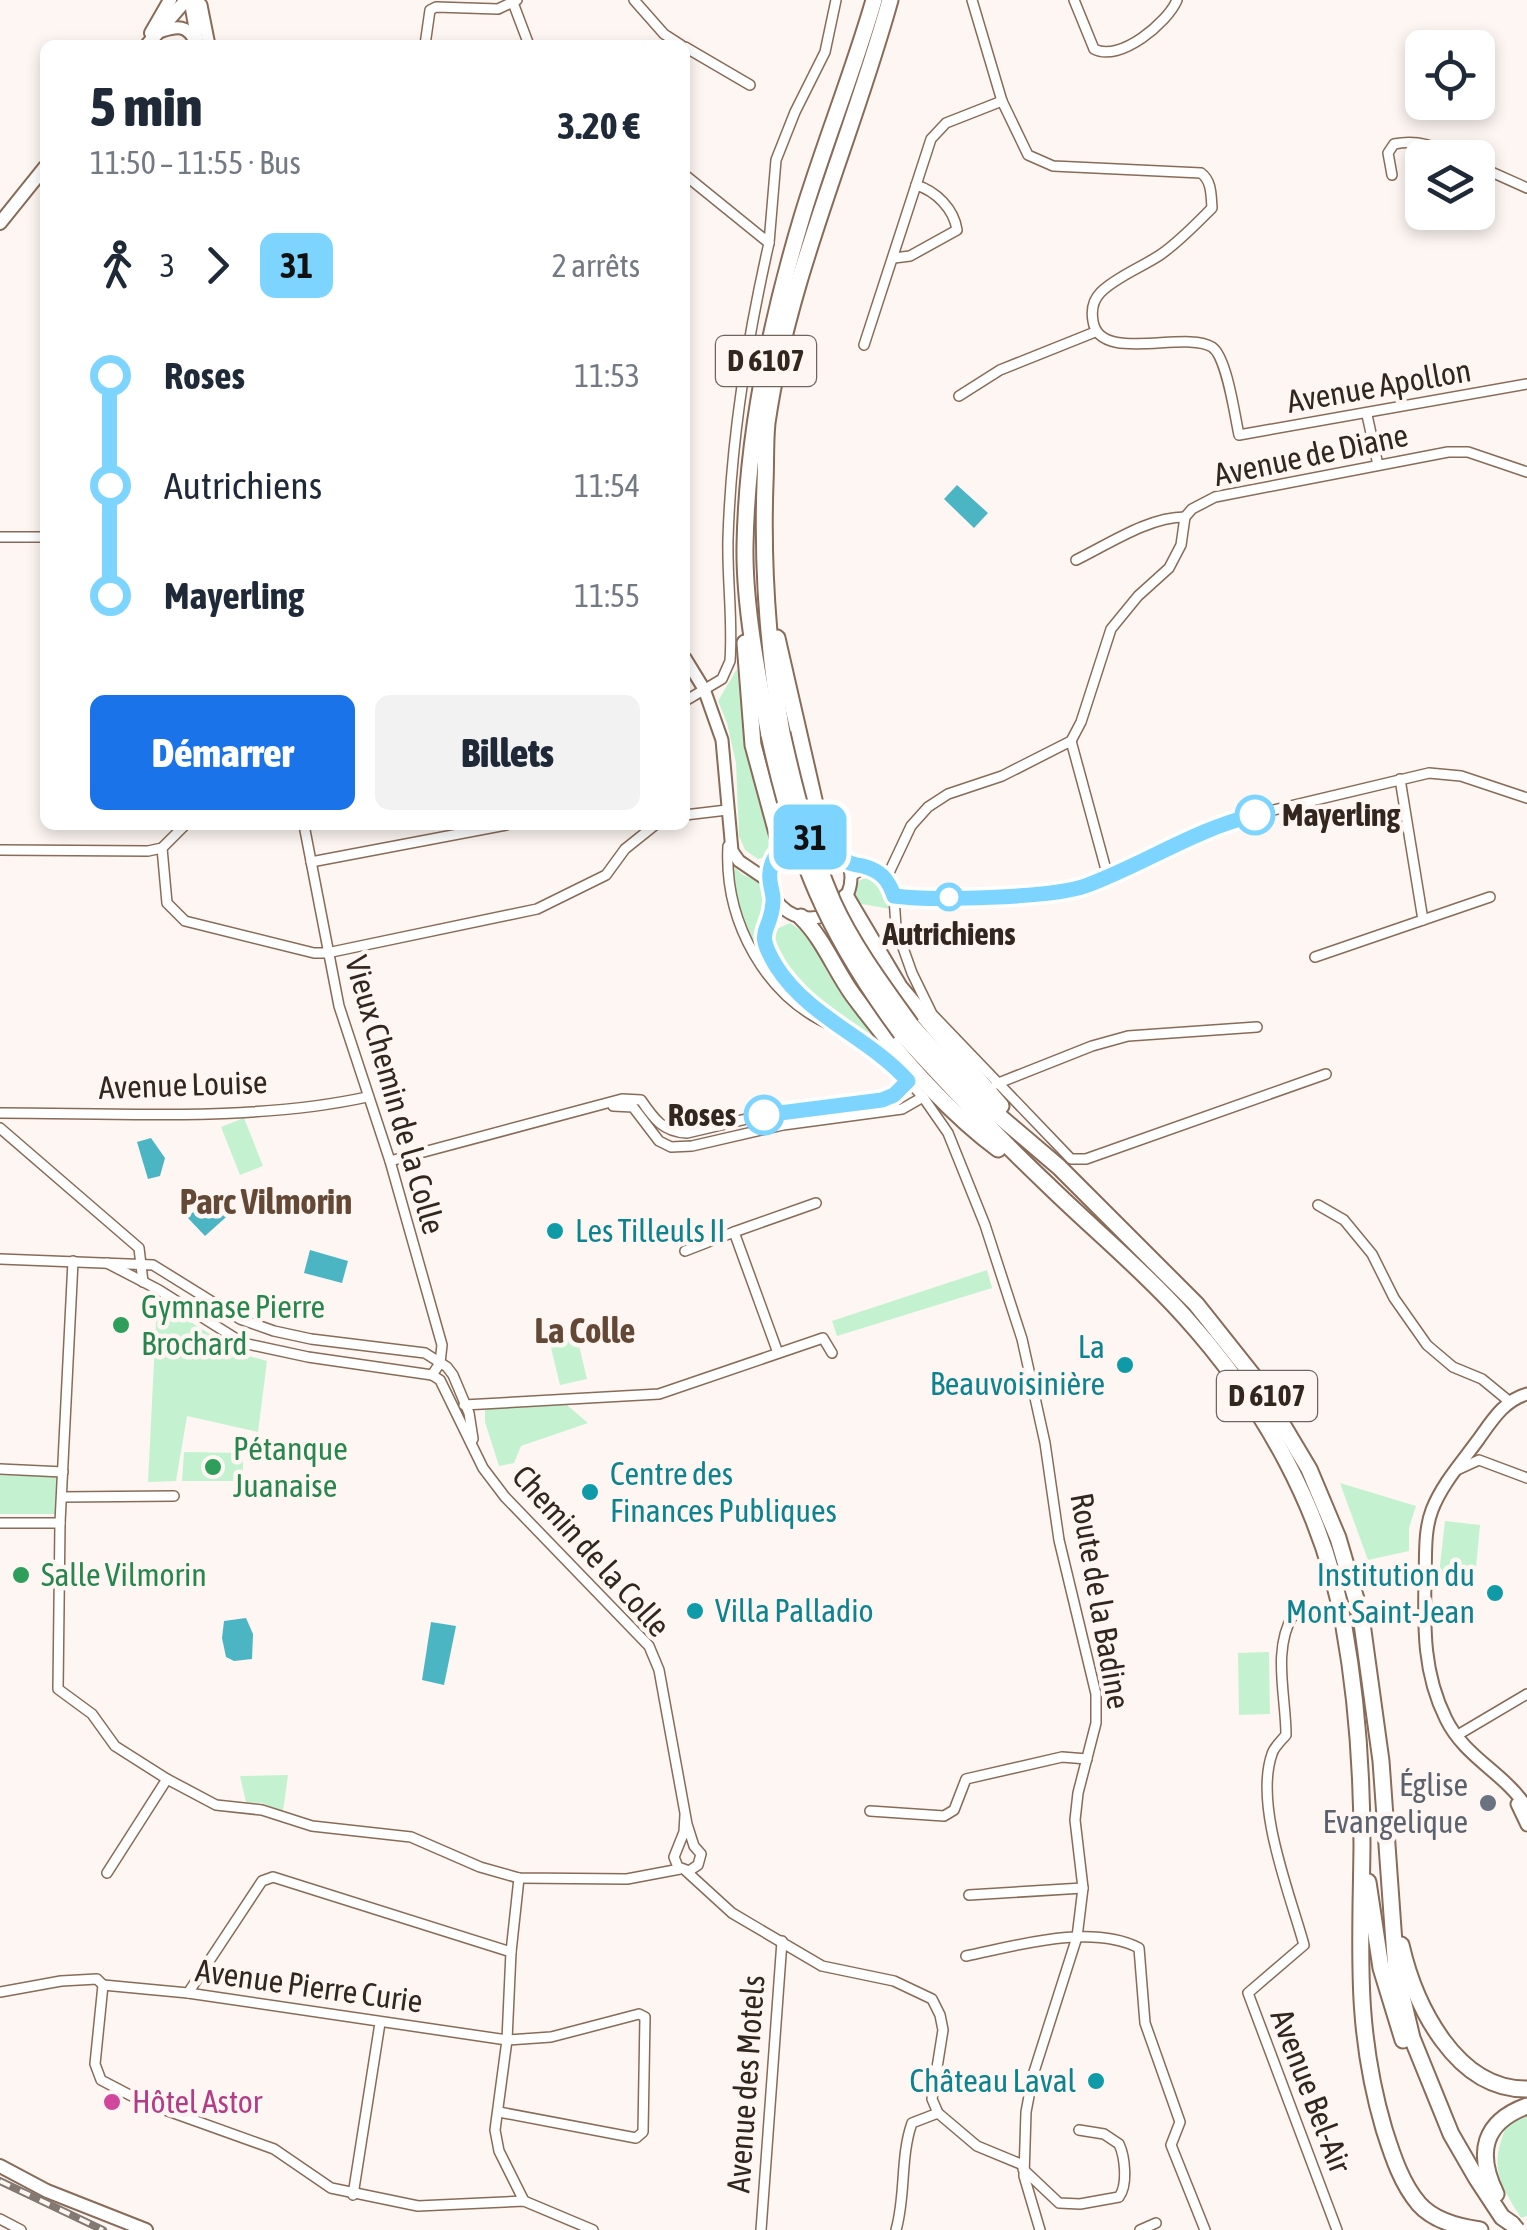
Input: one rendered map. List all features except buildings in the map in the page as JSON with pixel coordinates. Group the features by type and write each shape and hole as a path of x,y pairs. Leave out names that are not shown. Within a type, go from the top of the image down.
{"highway":[{"name":"D 6107","path":"874,0 802,217 768,344 754,426 745,549 757,666 776,734 834,904 906,1029 972,1110 1184,1316 1243,1388 1296,1479 1322,1546 1343,1620 1354,1689 1362,1844 1381,1968 1403,2040 1446,2139 1511,2227"},
{"name":"D 6107","path":"776,734 763,548 767,426 782,348 817,223 890,0"},
{"path":"763,548 791,707 823,838"},
{"path":"745,549 746,671 754,746 782,848"},
{"path":"846,897 900,988 974,1078 1059,1167"},
{"path":"793,914 812,928 829,962 912,1066 992,1144 1048,1186"},
{"name":"D 6107","path":"906,1029 979,1099 1059,1167 1196,1304 1254,1377 1309,1469 1338,1538 1361,1616 1373,1685 1396,1972 1412,2038 1451,2134 1476,2179 1511,2227"},
{"path":"1362,1844 1360,2014 1388,2139 1408,2189 1420,2206 1455,2226 1480,2230"},
{"path":"1390,1890 1407,1968 1440,2036 1467,2068 1493,2084 1527,2088"},
{"path":"1511,2227 1489,2178 1486,2146 1496,2123 1527,2106"}],"main road":[{"path":"151,40 191,0"},
{"path":"149,40 171,1"},
{"path":"0,223 40,173"},
{"path":"0,2166 146,2230"}],"street":[{"path":"191,0 197,40"},
{"path":"191,0 201,5 208,40"},
{"path":"426,40 430,10 436,7 498,9 514,0 528,40"},
{"path":"634,0 674,40"},
{"path":"690,698 722,679 730,662 728,542 746,340 769,243 776,160 825,52 836,0"},
{"path":"959,396 1000,370 1095,332 1092,306 1100,292 1165,252 1212,208 1211,192 1201,173 1042,164 1028,155 1002,101 972,0"},
{"path":"1074,0 1094,49 1108,53 1128,46 1161,24 1172,13 1177,0"},
{"path":"162,30 180,26 190,31 195,40"},
{"path":"690,50 750,85"},
{"path":"864,346 931,139 946,124 1002,101"},
{"path":"1392,176 1388,153 1394,144 1405,142"},
{"path":"1495,174 1527,188"},
{"path":"690,179 769,243"},
{"path":"894,258 910,256 957,230 955,218 931,189 916,185"},
{"name":"Avenue Apollon","path":"1095,332 1118,343 1198,343 1213,348 1221,359 1239,435 1527,384"},
{"path":"1367,415 1378,465"},
{"name":"Avenue de Diane","path":"1071,742 1111,629 1138,596 1169,568 1180,545 1185,517 1192,509 1215,497 1448,452 1468,452 1527,472"},
{"path":"1076,560 1148,526 1185,517"},
{"path":"0,537 40,537"},
{"name":"Route de la Badine","path":"690,666 704,688 722,740 732,850 739,861 770,882"},
{"path":"887,877 910,826 928,807 948,794 1002,776 1071,742 1108,877"},
{"path":"894,896 1049,893 1080,888 1244,817 1442,772 1527,798"},
{"path":"1400,780 1423,920"},
{"path":"690,815 727,810"},
{"path":"0,850 162,848 180,830"},
{"name":"Vieux Chemin de la Colle","path":"305,830 339,1006 390,1161 442,1344 440,1363"},
{"path":"311,862 480,830"},
{"path":"162,848 167,903 185,922 327,953 537,909 606,875 624,849 649,830"},
{"name":"Route de la Badine","path":"729,833 728,868 735,909 760,965 779,990 810,1017 843,1031"},
{"path":"768,918 827,915 846,897 851,876 848,862 842,852 823,838 801,838 782,848 771,865 773,895 793,914"},
{"path":"848,862 887,877 894,896 896,928 932,1014 1071,1159 1078,1160 1326,1074"},
{"path":"753,868 771,865"},
{"path":"851,876 869,867"},
{"name":"Route de la Badine","path":"773,895 764,942 777,967 799,994 843,1031 892,1064 948,1132 985,1226 1029,1365 1045,1443 1058,1540 1096,1694 1096,1723 1075,1820 1084,1888 1076,1937 1033,2075 1026,2112 1023,2167 1040,2230"},
{"path":"1315,956 1490,897"},
{"path":"996,1084 1128,1036 1256,1027"},
{"path":"390,1161 633,1098 641,1100 658,1124 674,1133 686,1133 780,1111 882,1100 894,1095 908,1081"},
{"name":"Avenue Louise","path":"0,1113 242,1111 367,1097"},
{"path":"600,1107 633,1107 659,1141 671,1147 692,1146 783,1124 902,1110 923,1097"},
{"path":"780,1111 783,1124"},
{"path":"0,1128 139,1248 143,1282"},
{"path":"685,1250 816,1203"},
{"path":"1318,1204 1344,1220 1372,1254 1394,1298 1426,1345 1453,1367 1482,1378 1510,1402"},
{"path":"734,1232 778,1353"},
{"path":"0,1259 153,1265 240,1319 311,1340 425,1353 440,1363 432,1375 243,1344 159,1290 106,1264"},
{"path":"73,1261 56,1676 58,1689 92,1714 115,1746 216,1806 262,1810 312,1826 412,1837 480,1867 519,1878 581,1881 688,1869"},
{"path":"159,1290 170,1274"},
{"path":"270,1349 274,1330"},
{"path":"454,1409 466,1404 659,1394 822,1338 832,1353"},
{"name":"Chemin de la Colle","path":"440,1363 453,1375 466,1404 472,1442"},
{"name":"Chemin de la Colle","path":"432,1375 440,1380 483,1468 505,1497 648,1646 658,1670 686,1831 674,1857 655,1875"},
{"path":"1527,1394 1510,1402 1492,1421 1440,1494 1428,1521 1424,1632 1426,1660 1437,1697 1456,1736 1496,1777 1527,1824"},
{"path":"1457,1470 1479,1460 1527,1478"},
{"path":"0,1469 63,1472"},
{"path":"62,1497 174,1496"},
{"path":"0,1523 60,1523"},
{"name":"Avenue Bel-Air","path":"1293,1615 1284,1630 1282,1653 1286,1735 1272,1751 1267,1784 1274,1842 1304,1944 1248,1994 1337,2230"},
{"path":"1456,1736 1527,1694"},
{"path":"870,1811 944,1816 954,1810 966,1779 1062,1757 1087,1759"},
{"path":"1496,1777 1510,1786 1527,1808"},
{"path":"108,1873 167,1779"},
{"name":"Chemin de la Colle","path":"686,1831 700,1854 688,1869"},
{"path":"680,1847 694,1846"},
{"path":"674,1857 732,1913 809,1958 834,1970 894,1981 932,1999 943,2030 932,2099 938,2113 977,2146 1011,2158 1059,2203 1080,2204 1120,2197 1126,2177 1119,2144 1104,2134 1079,2130"},
{"path":"188,1994 262,1881 273,1878 511,1952"},
{"path":"519,1878 495,2140 524,2201"},
{"path":"968,1895 1084,1888"},
{"path":"966,1956 1065,1936 1129,1942 1138,1948 1145,2023 1180,2122 1171,2146 1206,2230"},
{"name":"Avenue des Motels","path":"761,2230 782,1941"},
{"name":"Avenue Pierre Curie","path":"0,1992 91,1978 103,1985 507,2040 551,2037 639,2014 645,2017 643,2132 636,2138 499,2112"},
{"path":"103,1985 94,2064 101,2080 143,2102 274,2149 330,2188 353,2195 418,2206 524,2201 592,2230"},
{"path":"353,2195 380,2022"},
{"path":"896,2230 912,2123 938,2113"},
{"path":"0,2220 18,2229"},
{"path":"1140,2230 1156,2224"}],"green space":[{"path":"737,669 746,741 772,842 767,857 758,859 745,850 739,836 736,763 718,701"},
{"path":"732,865 743,875 766,884 758,932 772,973 744,922"},
{"path":"869,877 884,887 891,909 856,903 854,891 860,880"},
{"path":"790,923 811,937 884,1046 825,1008 788,965 773,938 777,929"},
{"path":"244,1118 263,1166 240,1175 221,1127"},
{"path":"987,1270 992,1288 837,1336 832,1321"},
{"path":"157,1301 242,1354 267,1361 258,1432 187,1416 176,1481 148,1482"},
{"path":"574,1325 587,1379 560,1385 547,1331"},
{"path":"567,1405 588,1423 521,1446 514,1463 499,1466 485,1422 485,1408"},
{"name":"Pétanque Juanaise","path":"184,1452 243,1453 243,1481 182,1481"},
{"path":"0,1475 57,1477 55,1514 0,1514"},
{"path":"1340,1483 1416,1506 1409,1528 1409,1551 1368,1560"},
{"path":"1445,1521 1480,1525 1475,1578 1439,1574"},
{"path":"1269,1652 1270,1714 1239,1715 1238,1653"},
{"path":"288,1775 283,1811 246,1802 240,1776"},
{"path":"1527,2116 1527,2216 1521,2218 1502,2183 1497,2163 1507,2125"}],"water":[{"path":"957,485 988,513 974,528 944,499"},
{"path":"151,1138 165,1158 160,1176 148,1179 137,1142"},
{"path":"220,1191 234,1210 205,1236 187,1217"},
{"path":"310,1250 348,1261 342,1283 304,1273"},
{"path":"246,1618 253,1634 252,1659 234,1661 226,1657 224,1621"},
{"path":"431,1622 456,1626 444,1685 422,1680"}],"railway":[{"path":"0,2181 103,2230"}],"bus line":[{"name":"31","path":"764,1115 882,1100 894,1095 908,1081 892,1064 843,1031 799,994 777,967 764,942 764,928 773,908 771,865 790,842 812,836 823,838 834,844 848,862 887,877 894,896 1049,893 1080,888 1181,842 1255,815"}],"place":[{"name":"Mayerling","path":"1255,815"},
{"name":"Autrichiens","path":"949,897"},
{"name":"Roses","path":"764,1115"},
{"name":"Les Tilleuls II","path":"555,1231"},
{"name":"Gymnase Pierre Brochard","path":"121,1325"},
{"name":"La Beauvoisinière","path":"1125,1365"},
{"name":"Pétanque Juanaise","path":"213,1467"},
{"name":"Centre des Finances Publiques","path":"590,1492"},
{"name":"Salle Vilmorin","path":"21,1575"},
{"name":"Institution du Mont Saint-Jean","path":"1495,1593"},
{"name":"Villa Palladio","path":"695,1611"},
{"name":"Église Evangelique","path":"1488,1803"},
{"name":"Château Laval","path":"1096,2081"},
{"name":"Hôtel Astor","path":"112,2102"}],"district":[{"name":"Parc Vilmorin","path":"266,1202"},
{"name":"La Colle","path":"585,1331"}]}
